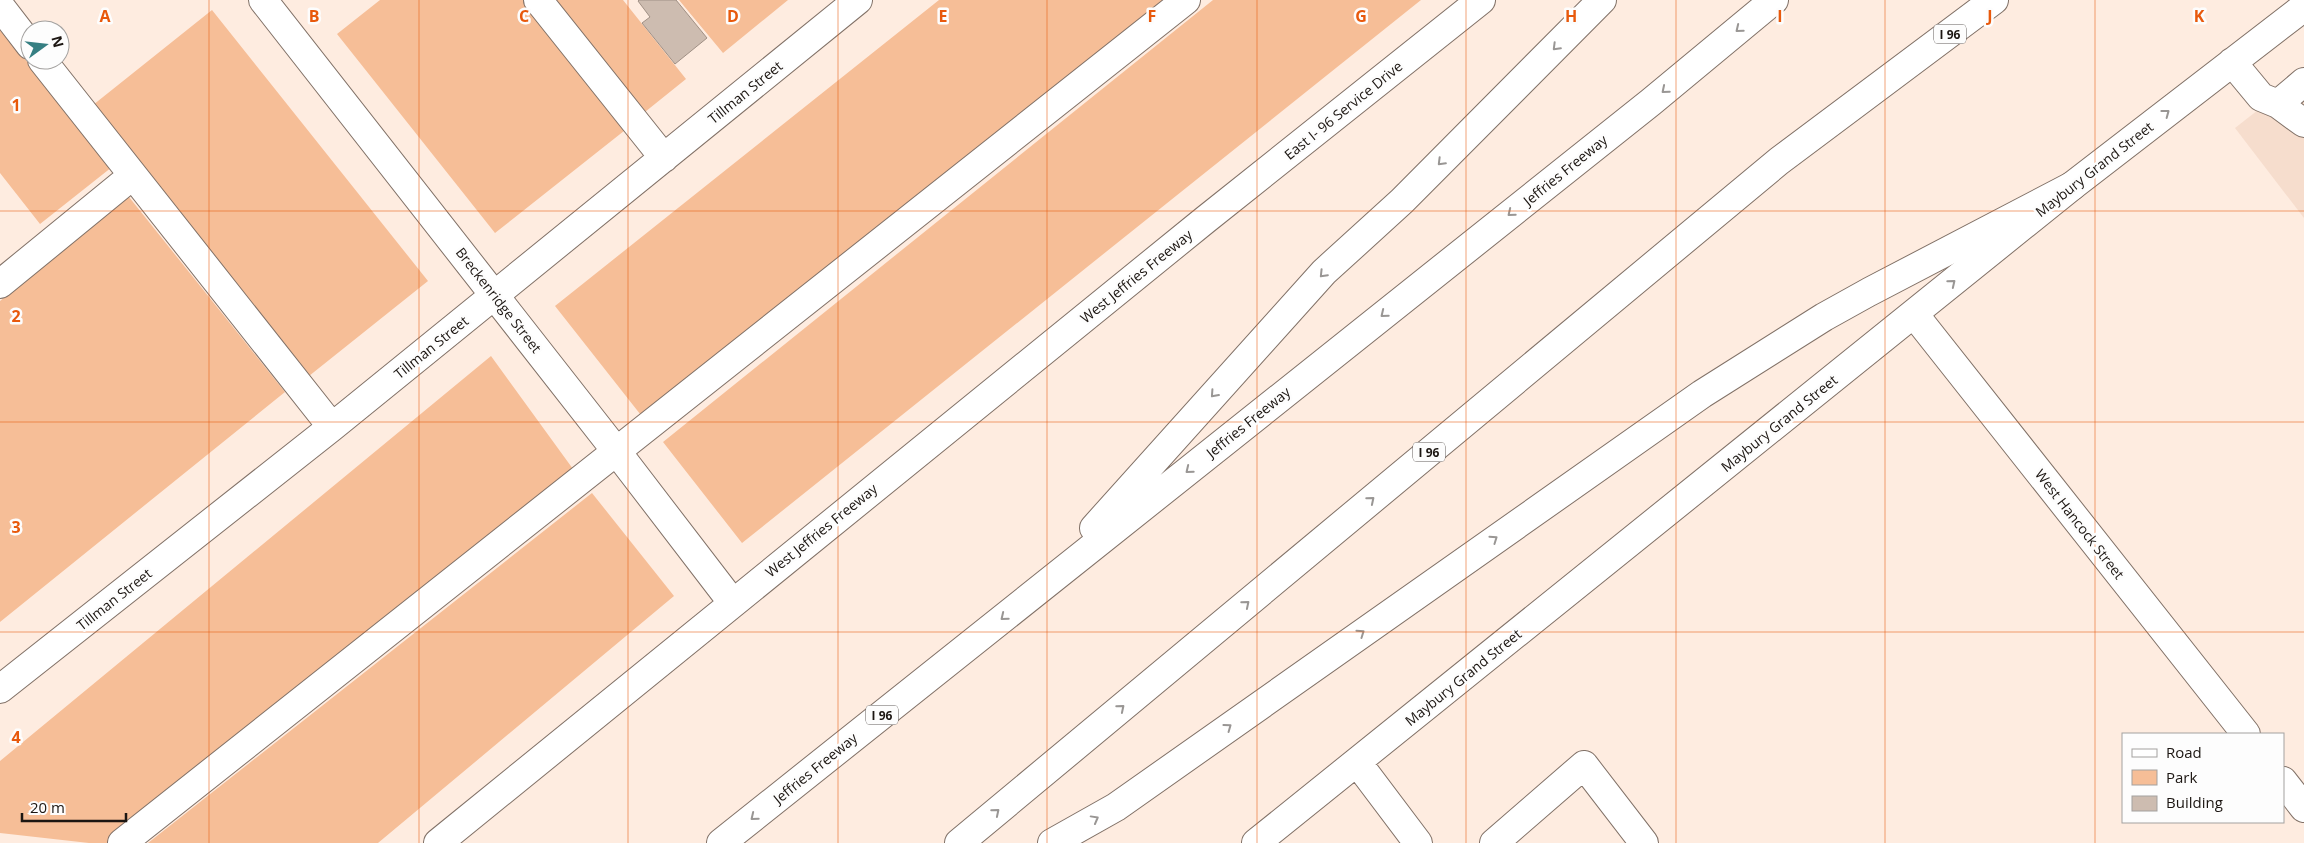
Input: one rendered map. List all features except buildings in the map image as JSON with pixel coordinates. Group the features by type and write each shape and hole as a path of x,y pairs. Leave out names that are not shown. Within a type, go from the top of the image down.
{"main road":[{"name":"Breckenridge Street","path":"264,0 732,602"},
{"path":"538,0 664,158"},
{"name":"Tillman Street","path":"0,689 332,427 858,0"},
{"path":"122,843 1186,0"},
{"name":"East I- 96 Service Drive","path":"1205,220 1481,0"},
{"path":"1042,587 1324,272 1402,201 1602,0"},
{"name":"Jeffries Freeway","path":"721,843 1643,108 1774,0"},
{"name":"I 96","path":"959,843 1779,161 1994,0"},
{"path":"0,6 20,32"},
{"name":"Maybury Grand Street","path":"1256,843 2072,186 2304,7"},
{"path":"2232,62 2261,97 2278,104 2304,123"},
{"path":"50,70 332,427"},
{"path":"2278,104 2304,82"},
{"path":"0,284 132,176"},
{"path":"1052,843 1116,807 1702,394 1861,296 2072,186"},
{"name":"West Jeffries Freeway","path":"438,843 732,602 1205,220"},
{"name":"West Hancock Street","path":"1914,314 2245,733"},
{"path":"1358,762 1418,843"},
{"path":"1494,843 1584,765 1644,843"},
{"path":"2284,782 2304,808"}],"shaded area":[{"path":"2304,74 2304,218 2235,128"}],"green space":[{"path":"380,0 529,0 629,127 495,233 337,34"},
{"path":"549,0 623,0 686,79 640,116"},
{"path":"679,0 788,0 723,53"},
{"path":"939,0 1170,0 644,419 555,306"},
{"path":"1213,0 1421,0 742,543 663,442"},
{"path":"212,10 428,281 309,376 93,105"},
{"path":"0,25 20,50 20,70 35,70 112,167 40,224 0,173"},
{"path":"129,197 285,392 0,622 0,301"},
{"path":"491,356 573,469 107,843 89,843 0,833 0,761"},
{"path":"592,493 674,596 378,843 148,843"}]}
